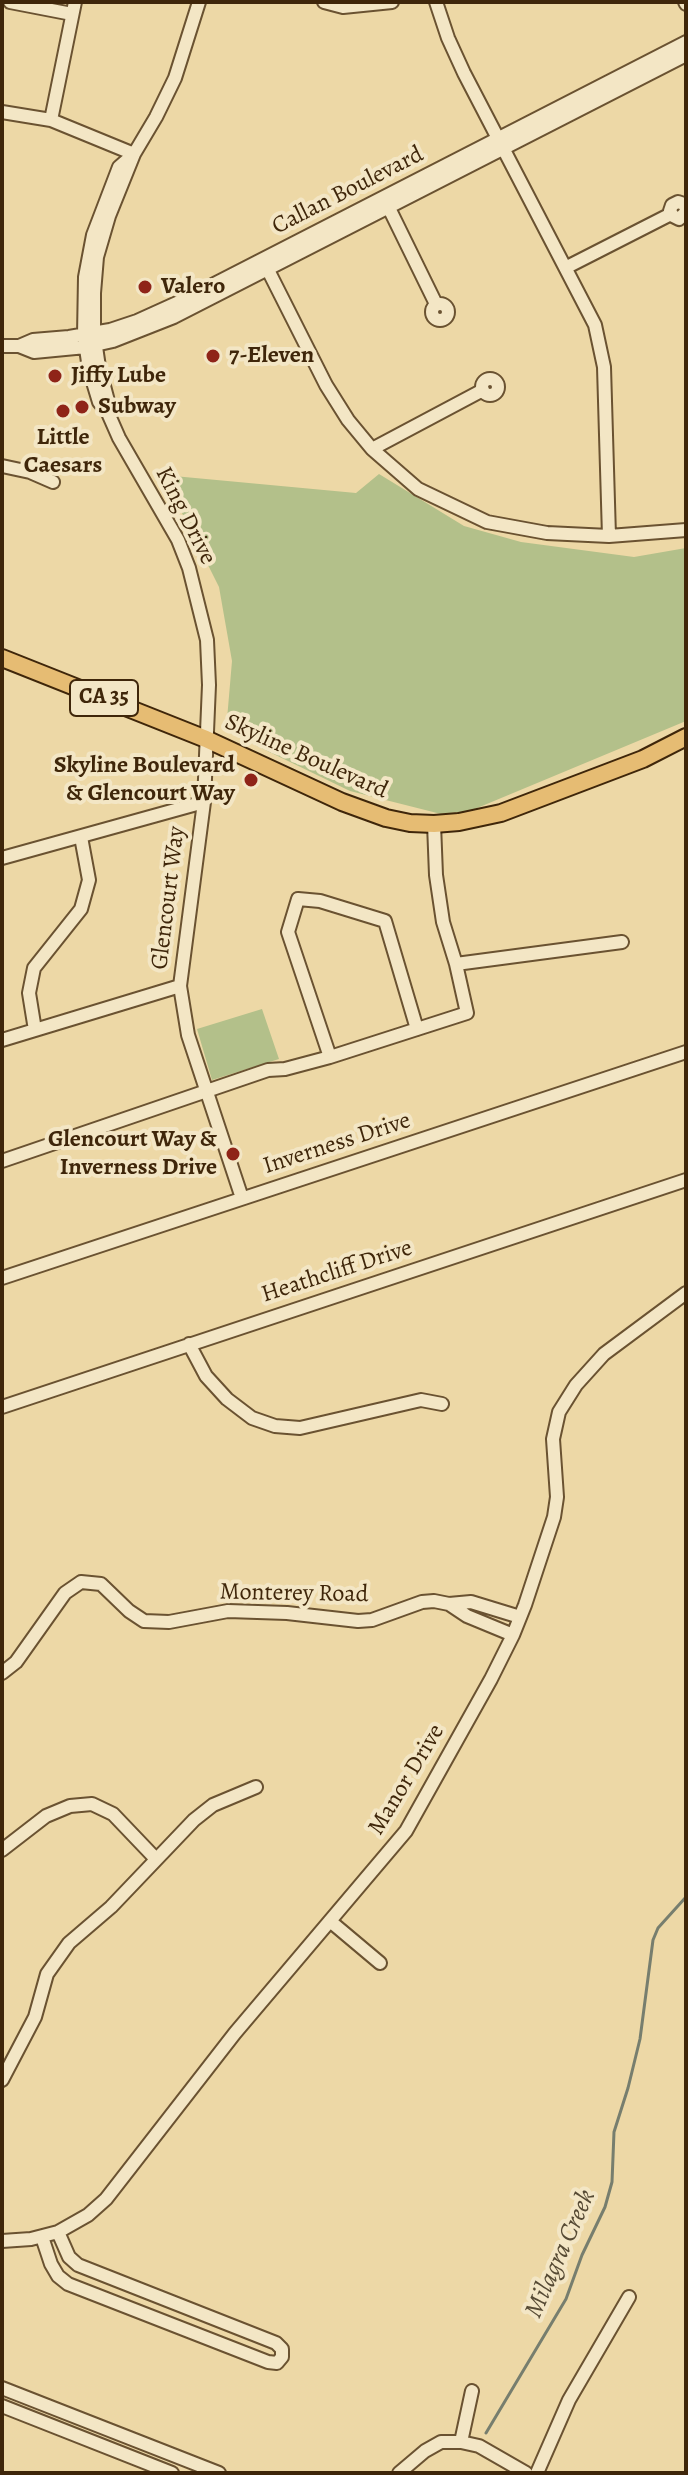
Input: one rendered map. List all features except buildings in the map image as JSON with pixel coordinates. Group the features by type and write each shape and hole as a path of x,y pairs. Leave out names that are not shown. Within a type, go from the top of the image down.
{"main road":[{"name":"Skyline Boulevard","path":"2,658 206,739 362,810 386,818 434,824 480,818 524,806 643,759 686,737"}],"street":[{"path":"10,2 73,8 51,120"},
{"name":"King Drive","path":"199,2 175,78 134,154 109,216 97,257 90,340 108,401 108,413 170,526 189,568 207,640 209,685 206,739"},
{"path":"324,2 343,7 392,2"},
{"path":"436,2 448,38 595,325 604,367 609,536"},
{"name":"Callan Boulevard","path":"2,346 19,346 33,340 90,340 262,267 686,42"},
{"name":"Callan Boulevard","path":"500,143 686,55"},
{"path":"2,112 51,120 134,154"},
{"path":"387,203 436,304"},
{"path":"567,267 671,214 670,208 675,203 681,203 686,210"},
{"path":"262,267 348,420 372,449 418,489 487,522 547,533 609,536 686,530"},
{"path":"372,449 483,390"},
{"path":"2,466 30,472 53,482"},
{"name":"Glencourt Way","path":"206,739 204,802 180,986 188,1035 242,1198"},
{"path":"2,858 204,802"},
{"path":"2,1161 268,1070 285,1069 330,1057 467,1013 443,922 436,875 434,824"},
{"path":"35,1030 29,993 34,968 81,909 89,880 81,837"},
{"path":"330,1057 288,932 298,899 320,901 385,921 417,1029"},
{"path":"456,964 622,942"},
{"path":"2,1040 180,986"},
{"name":"Inverness Drive","path":"2,1278 686,1052"},
{"name":"Heathcliff Drive","path":"2,1407 686,1180"},
{"name":"Manor Drive","path":"2,2241 58,2232 88,2215 106,2199 235,2033 406,1831 520,1617 554,1517 557,1497 553,1439 559,1412 576,1385 604,1354 686,1293"},
{"path":"189,1344 206,1376 227,1399 252,1418 275,1426 300,1428 421,1400 442,1404"},
{"name":"Monterey Road","path":"2,1673 16,1662 65,1593 81,1582 101,1584 144,1621 169,1622 228,1611 287,1613 358,1621 372,1620 422,1602 471,1602 520,1617"},
{"path":"449,1604 467,1616 513,1635"},
{"path":"2,2080 35,2017 47,1974 69,1943 111,1907 194,1820 213,1805 256,1787"},
{"path":"2,1850 46,1816 70,1806 92,1804 113,1814 155,1858"},
{"path":"330,1921 380,1963"},
{"path":"42,2237 54,2270 68,2284 268,2362 277,2363 282,2357 282,2349 276,2343 78,2265 69,2257 58,2232"},
{"path":"537,2473 569,2400 629,2297"},
{"path":"2,2388 219,2473"},
{"path":"461,2442 472,2391"},
{"path":"2,2406 172,2473"},
{"path":"399,2473 441,2442 479,2446 526,2473"}],"green space":[{"path":"379,474 464,526 521,542 634,557 686,548 686,721 470,811 441,814 350,791 226,731 232,661 219,587 163,475 356,493"},
{"path":"262,1009 279,1059 212,1080 197,1029"}],"waterway":[{"name":"Milagra Creek","path":"486,2433 566,2299 582,2255 605,2207 612,2182 614,2132 640,2039 653,1940 658,1928 686,1897"}],"place":[{"name":"Valero","path":"145,287"},
{"name":"7-Eleven","path":"213,356"},
{"name":"Jiffy Lube","path":"55,376"},
{"name":"Subway","path":"82,407"},
{"name":"Little Caesars","path":"63,411"},
{"name":"Skyline Boulevard & Glencourt Way","path":"251,780"},
{"name":"Glencourt Way & Inverness Drive","path":"233,1154"}]}
